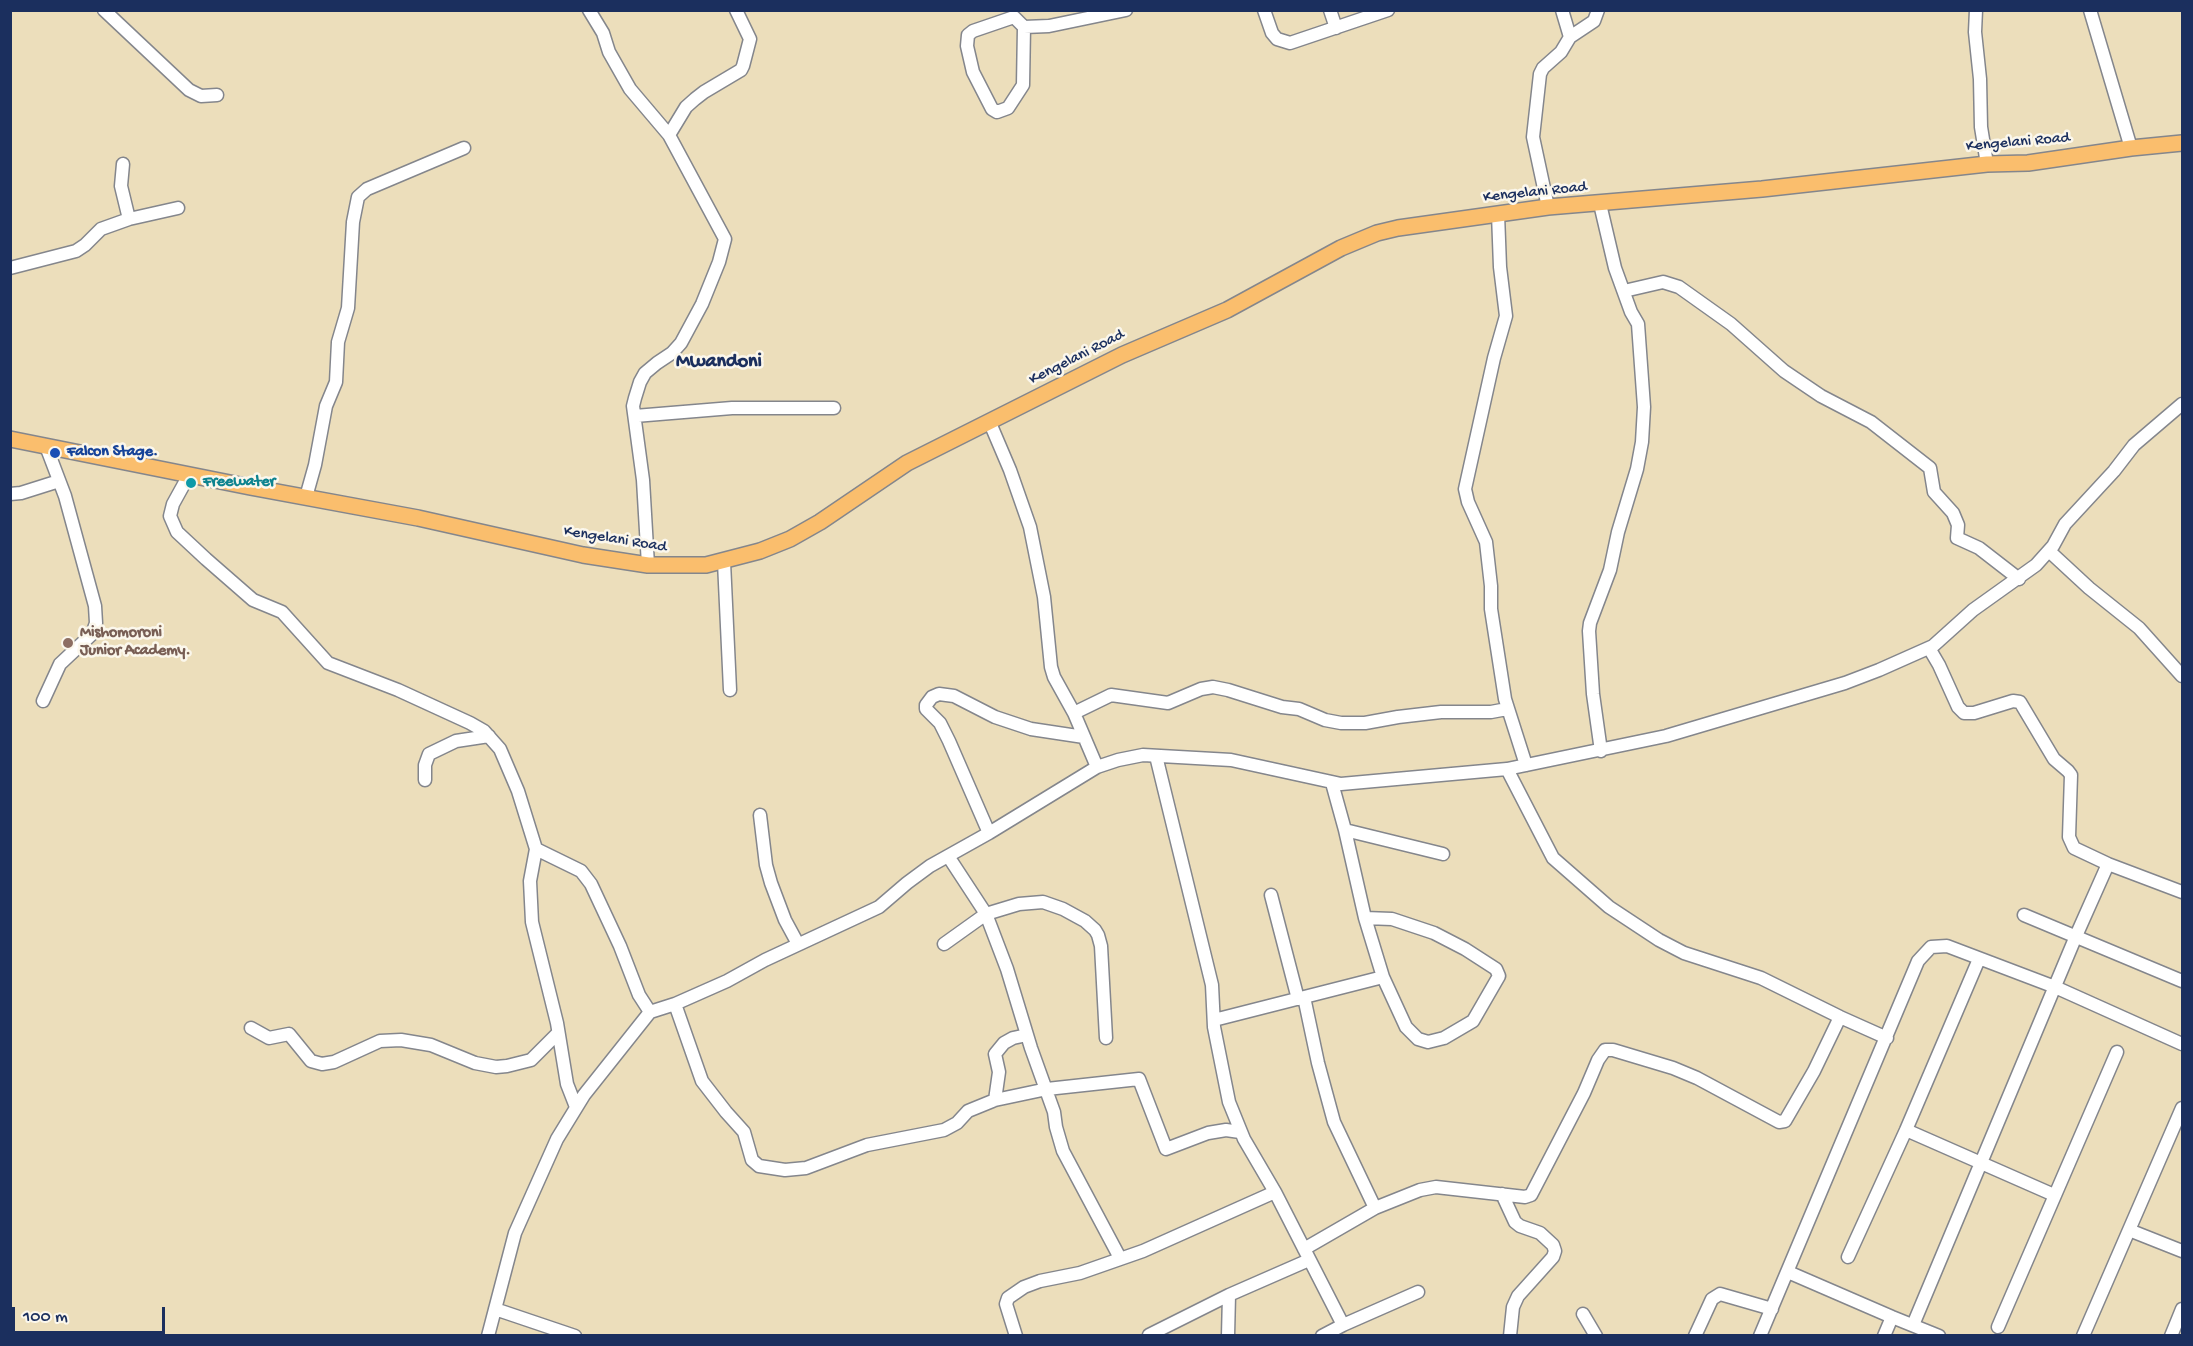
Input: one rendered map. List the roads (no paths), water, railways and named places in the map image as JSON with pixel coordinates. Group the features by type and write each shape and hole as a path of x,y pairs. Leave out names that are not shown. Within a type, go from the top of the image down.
{"main road":[{"name":"Kengelani Road","path":"10,439 441,523 583,555 648,565 696,566 724,562 760,551 802,532 820,522 892,471 1122,355 1227,310 1285,277 1361,240 1398,228 1548,207 1762,189 1987,164 2028,163 2182,143"}],"street":[{"path":"104,10 189,90 201,96 217,95"},
{"path":"589,10 603,33 609,52 630,88 669,135 724,239 719,262 702,304 681,343 672,353 648,369 634,398 643,480 648,565"},
{"path":"669,135 686,107 704,92 741,70 750,39 736,10"},
{"path":"1024,27 1022,88 1008,108 1003,111 994,110 973,72 967,46 970,33 1014,17 1024,27 1049,26 1126,10"},
{"path":"1264,10 1272,33 1282,41 1290,43 1388,10"},
{"path":"1330,10 1336,28"},
{"path":"1562,10 1570,38"},
{"path":"1548,207 1533,137 1539,74 1561,52 1570,38 1594,21 1598,10"},
{"path":"1976,10 1975,32 1980,79 1981,127 1987,164"},
{"path":"2090,10 2131,148"},
{"path":"306,497 315,465 326,406 336,382 338,342 348,308 353,222 358,197 367,189 464,148"},
{"path":"123,164 121,186 129,219"},
{"path":"1600,204 1608,244 1628,304 1638,324 1644,407 1642,442 1637,470 1618,532 1610,570 1599,596 1589,631 1593,694 1601,751"},
{"path":"10,268 76,251 85,245 98,230 129,219 178,208"},
{"path":"1498,214 1500,267 1506,316 1494,358 1465,489 1468,502 1486,542 1491,609 1507,709 1526,765"},
{"path":"1624,291 1662,282 1679,287 1731,324 1784,371 1821,396 1871,422 1930,468 1934,492 1953,513 1958,525 1957,538 1979,548 2019,579"},
{"path":"488,1335 515,1233 557,1139 576,1107 650,1012 728,981 798,944 879,907 907,883 948,856 1097,767 1129,757 1231,760 1332,783 1352,784 1507,769 1666,736 1845,683 1929,648 1973,610 2036,565 2049,551 2066,524 2114,471 2134,445 2182,404"},
{"path":"635,416 732,408 834,408"},
{"path":"990,423 1030,527 1044,597 1054,677 1074,713 1097,767"},
{"path":"44,700 60,664 92,634 96,622 95,606 59,481 46,446"},
{"path":"189,475 171,511 171,519 177,532 206,559 253,600 282,612 330,665 416,697 470,723 489,736 505,757 536,849 530,881 530,910 558,1033 567,1084 576,1107"},
{"path":"10,494 21,493 59,481"},
{"path":"2049,551 2071,573 2139,628 2182,676"},
{"path":"724,562 730,690"},
{"path":"1929,648 1958,707 1964,713 1974,713 2013,701 2020,702 2054,759 2071,775 2069,837 2071,844 2078,851 2182,892"},
{"path":"1074,713 1111,695 1168,703 1201,689 1213,687 1341,723 1365,723 1441,712 1491,712 1507,709"},
{"path":"989,833 950,741 940,723 926,709 926,705 932,698 939,694 954,696 994,717 1031,729 1084,737"},
{"path":"425,780 425,765 429,754 456,741 489,736"},
{"path":"1156,756 1212,985 1214,1020 1229,1102 1240,1132 1275,1192 1343,1325"},
{"path":"1507,769 1553,858 1609,907 1659,940 1684,953 1761,978 1887,1038"},
{"path":"1332,783 1365,918 1383,977 1406,1027 1418,1040 1428,1042 1444,1038 1473,1021 1499,976 1496,969 1434,933 1392,920 1365,918"},
{"path":"760,815 766,865 778,902 798,944"},
{"path":"1345,830 1443,854"},
{"path":"536,849 581,871 591,884 620,946 639,995 650,1012"},
{"path":"948,856 986,914 1047,1089 1063,1151 1120,1258"},
{"path":"1913,1325 2108,864"},
{"path":"1271,895 1334,1122 1375,1208"},
{"path":"944,944 986,914 1019,904 1043,902 1063,909 1085,921 1095,930 1101,946 1106,1038"},
{"path":"2024,915 2182,981"},
{"path":"1760,1335 1918,961 1931,947 1947,946 2055,987 2182,1044"},
{"path":"1848,1257 1906,1130 1979,958"},
{"path":"1214,1020 1383,977"},
{"path":"675,1004 702,1082 744,1132 752,1160 759,1166 785,1170 806,1168 867,1145 933,1133 953,1126 968,1111 995,1100 1047,1089 1140,1079 1166,1149 1208,1132 1226,1130 1240,1132"},
{"path":"1149,1335 1307,1254 1375,1208 1429,1188 1525,1197 1535,1191 1598,1060 1605,1050 1614,1050 1673,1068 1783,1122 1787,1120 1795,1107 1840,1017"},
{"path":"251,1028 269,1038 289,1034 311,1061 322,1064 334,1062 374,1043 393,1040 431,1046 475,1063 496,1067 531,1060 558,1033"},
{"path":"995,1100 999,1072 995,1054 1004,1042 1027,1035"},
{"path":"1998,1327 2116,1052"},
{"path":"2083,1335 2182,1108"},
{"path":"1906,1130 2054,1196"},
{"path":"1016,1335 1006,1304 1008,1298 1015,1292 1040,1281 1080,1273 1143,1251 1275,1192"},
{"path":"1502,1194 1515,1222 1540,1233 1555,1251 1553,1257 1518,1296 1513,1307 1510,1335"},
{"path":"2129,1230 2182,1251"},
{"path":"1788,1272 1939,1335"},
{"path":"1322,1335 1418,1292"},
{"path":"1228,1335 1229,1294"},
{"path":"1695,1335 1712,1299 1720,1294 1772,1309"},
{"path":"495,1309 575,1335"},
{"path":"2172,1335 2182,1310"},
{"path":"1583,1314 1596,1335"},
{"path":"1884,1335 1892,1317"}],"place":[{"name":"Falcon Stage.","path":"55,453"},
{"name":"Freewater","path":"191,483"},
{"name":"Mishomoroni Junior Academy.","path":"68,643"}],"district":[{"name":"Mwandoni","path":"719,363"}]}
